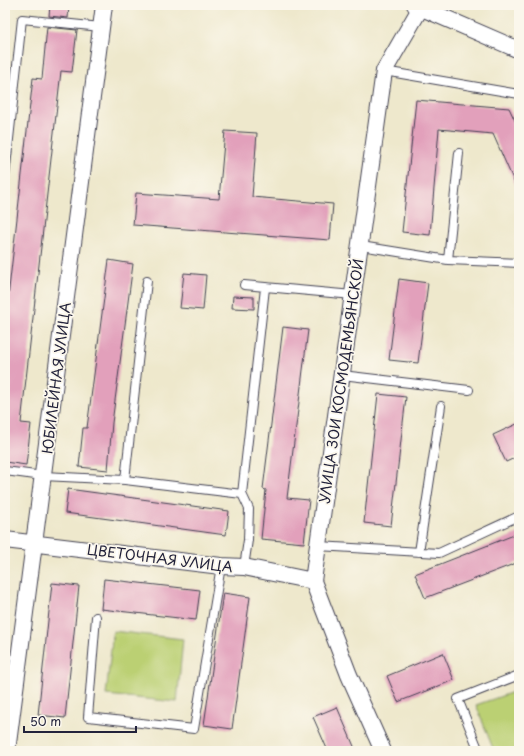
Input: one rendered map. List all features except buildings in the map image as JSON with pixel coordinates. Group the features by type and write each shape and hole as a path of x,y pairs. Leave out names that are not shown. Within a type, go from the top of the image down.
{"street":[{"name":"ЮБИЛЕЙНАЯ УЛИЦА","path":"7,751 8,727 43,476 104,5"},
{"path":"418,6 519,50"},
{"name":"УЛИЦА ЗОИ КОСМОДЕМЬЯНСКОЙ","path":"383,751 349,675 314,580 384,71 418,6"},
{"name":"ЦВЕТОЧНАЯ УЛИЦА","path":"5,540 221,566 244,567 314,580"}],"lane":[{"path":"5,176 22,19 101,26"},
{"path":"384,71 519,94"},
{"path":"448,260 459,153"},
{"path":"360,246 448,260 519,263"},
{"path":"125,480 147,281"},
{"path":"244,285 353,295"},
{"path":"244,567 248,540 249,509 242,494 266,288"},
{"path":"342,375 470,390"},
{"path":"419,552 440,406"},
{"path":"5,471 43,476 125,480 242,494"},
{"path":"318,546 439,553 519,516"},
{"path":"96,617 88,717 194,729 221,566"},
{"path":"479,751 458,700 519,675"}],"green space":[{"path":"113,631 183,639 177,702 106,695"},
{"path":"519,690 519,751 494,751 476,705"}]}
